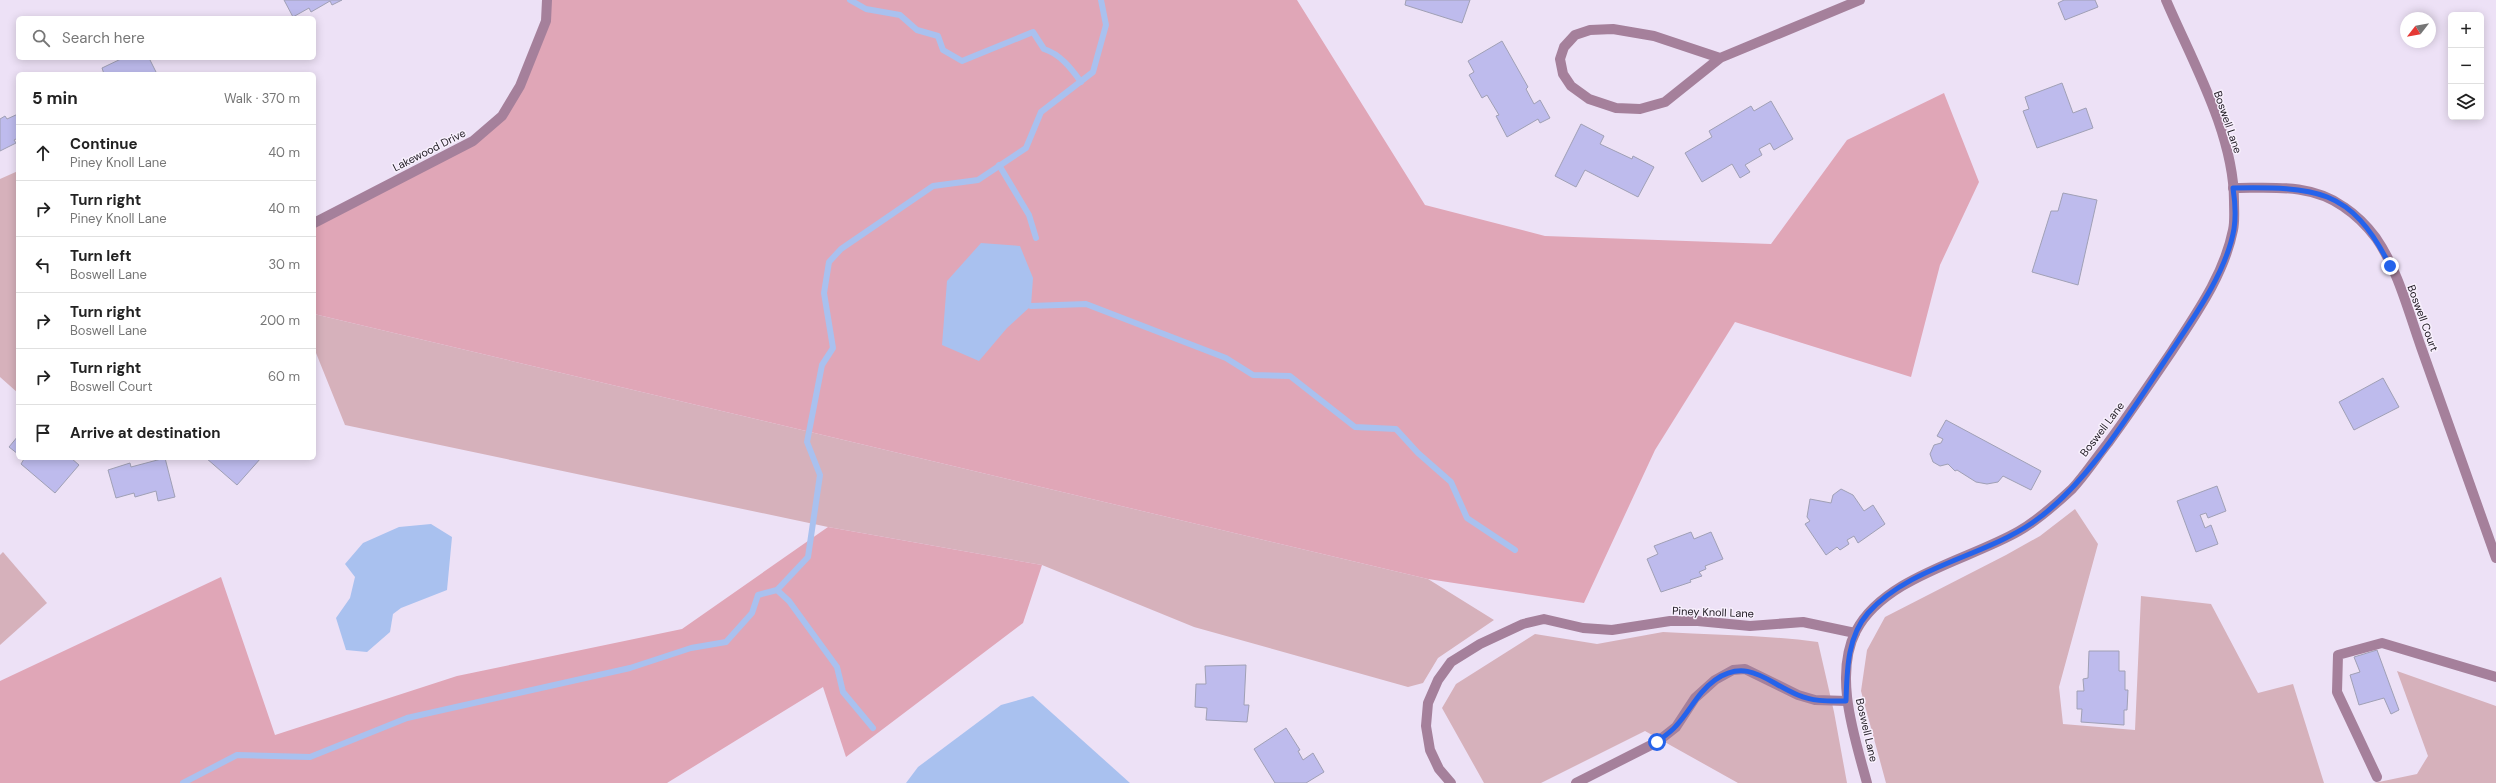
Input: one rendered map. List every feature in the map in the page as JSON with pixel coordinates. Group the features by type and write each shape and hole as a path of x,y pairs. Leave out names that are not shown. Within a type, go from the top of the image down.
{"street":[{"name":"Lakewood Drive","path":"316,222 473,142 502,116 520,86 546,21 547,0"},
{"path":"1720,58 1654,36 1613,29 1590,30 1575,34 1564,47 1560,59 1563,74 1571,86 1589,99 1616,108 1640,109 1664,102 1720,58 1860,0"},
{"name":"Boswell Lane","path":"1867,783 1846,701 1847,667 1855,633 1868,614 1890,593 1944,565 1996,544 2033,522 2072,488 2130,414 2203,303 2221,266 2234,230 2231,168 2216,118 2166,0"},
{"name":"Boswell Court","path":"2233,188 2286,188 2307,190 2325,196 2343,206 2360,219 2377,239 2402,296 2496,558"},
{"name":"Piney Knoll Lane","path":"1451,783 1439,769 1430,750 1426,726 1428,703 1438,680 1451,662 1480,644 1523,624 1544,619 1583,628 1612,630 1670,621 1698,621 1750,626 1803,622 1855,633"},
{"path":"2377,777 2337,692 2338,655 2382,643 2496,677"},
{"path":"1576,783 1657,742 1676,727 1695,698 1715,680 1733,670 1744,669 1798,695 1815,700 1846,701"}],"shaded area":[{"path":"547,0 1297,0 1425,205 1545,236 1771,244 1847,140 1944,93 1979,182 1940,265 1911,377 1735,322 1655,450 1584,603 1428,579 316,314 316,222 473,141 502,116 546,21"},
{"path":"16,172 16,391 0,377 0,179"},
{"path":"316,314 1428,579 1494,620 1438,658 1423,683 1408,687 1194,627 1042,565 828,527 345,425 316,353"},
{"path":"2075,509 2098,544 2059,687 2063,724 2135,730 2141,596 2211,604 2258,693 2293,684 2324,783 1886,783 1861,691 1867,650 1885,617 2040,536"},
{"path":"828,527 1042,565 1023,623 846,757 823,687 667,783 0,783 0,681 221,577 275,735 457,676 682,629"},
{"path":"3,552 47,603 0,645 0,555"},
{"path":"1663,632 1760,637 1818,642 1834,712 1847,783 1738,783 1645,731 1541,783 1484,783 1442,708 1456,684 1535,634 1597,644"},
{"path":"2397,671 2496,706 2496,783 2374,783 2417,774 2428,756"}],"water":[{"path":"981,243 1020,246 1033,278 1031,306 1007,328 979,361 942,345 947,281"},
{"path":"431,524 452,537 447,590 401,608 393,614 390,632 367,652 346,650 336,618 350,598 355,577 345,564 363,543 399,527"},
{"path":"1033,696 1130,783 906,783 918,767 1001,705"}],"building":[{"path":"284,0 342,0 332,5 330,1 311,12 309,8 292,16"},
{"path":"1406,0 1470,0 1462,23 1405,5"},
{"path":"2064,0 2095,0 2098,7 2065,20 2058,3"},
{"path":"1502,41 1528,87 1526,89 1534,104 1540,100 1550,118 1540,123 1538,119 1507,137 1496,116 1499,115 1487,95 1482,98 1469,75 1474,72 1468,61"},
{"path":"119,60 150,60 156,72 103,72 102,68"},
{"path":"2062,83 2073,113 2086,108 2093,128 2037,148 2023,111 2029,109 2025,97"},
{"path":"1771,101 1793,139 1774,150 1770,143 1759,149 1762,155 1745,165 1750,172 1740,178 1732,164 1702,182 1685,153 1712,137 1709,131 1751,106 1754,111"},
{"path":"16,115 16,139 14,140 16,143 0,151 0,119 5,116 7,119"},
{"path":"1581,124 1604,136 1600,144 1632,159 1633,156 1654,167 1638,197 1585,170 1576,187 1555,176"},
{"path":"2063,193 2097,200 2078,285 2032,272 2051,211 2058,211"},
{"path":"2383,378 2399,407 2354,430 2339,402"},
{"path":"1946,420 2041,471 2031,490 2003,476 1998,482 1987,484 1976,482 1957,470 1955,471 1948,464 1940,466 1933,462 1930,454 1934,445 1941,443 1943,439 1937,436"},
{"path":"16,438 16,452 9,447"},
{"path":"23,460 73,460 79,465 55,493 21,464"},
{"path":"157,460 166,460 175,497 158,501 156,491 135,497 134,493 116,498 108,470 130,463 131,467"},
{"path":"208,460 259,460 237,485"},
{"path":"2217,486 2226,511 2208,518 2206,513 2200,515 2205,528 2211,525 2218,544 2196,552 2177,501"},
{"path":"1841,489 1853,495 1864,511 1873,505 1885,524 1858,543 1854,536 1847,540 1849,544 1840,550 1837,547 1826,555 1805,524 1810,521 1807,517 1810,499 1831,503 1833,495"},
{"path":"1691,532 1694,539 1711,532 1723,559 1705,566 1706,569 1699,572 1702,576 1690,580 1691,582 1661,592 1647,559 1658,554 1654,546"},
{"path":"2377,650 2399,710 2391,714 2384,698 2359,705 2350,675 2360,672 2354,657"},
{"path":"2089,651 2119,651 2119,671 2125,671 2125,690 2128,690 2127,710 2124,710 2124,725 2081,722 2082,709 2077,709 2077,691 2084,691 2083,679 2088,678"},
{"path":"1246,665 1244,705 1249,705 1247,722 1206,720 1207,708 1195,707 1196,684 1206,684 1205,666"},
{"path":"1286,728 1300,750 1298,751 1303,760 1313,753 1324,772 1306,783 1275,783 1254,749"}],"waterway":[{"path":"850,0 866,9 900,15 917,30 938,36 943,50 962,61 1033,32 1044,49 1060,58 1081,82"},
{"path":"183,783 237,755 310,757 407,718 630,668 691,648 726,642 752,613 758,595 777,590 808,557 820,475 807,442 822,365 833,348 824,293 829,262 841,249 933,186 978,180 1026,148 1041,112 1093,72 1106,25 1101,0"},
{"path":"999,165 1029,215 1036,238"},
{"path":"1031,306 1086,304 1226,358 1253,375 1290,376 1355,427 1396,429 1418,453 1451,482 1467,518 1515,550"},
{"path":"777,590 789,601 837,667 843,692 873,728"}],"route":[{"path":"1657,742 1676,727 1695,698 1715,680 1733,670 1744,669 1762,676 1798,695 1815,700 1846,701 1847,667 1855,633 1868,614 1890,593 1944,565 1996,544 2033,522 2072,488 2130,414 2203,303 2221,266 2234,230 2233,188 2286,188 2307,190 2325,196 2343,206 2360,219 2377,239 2390,266"}]}
